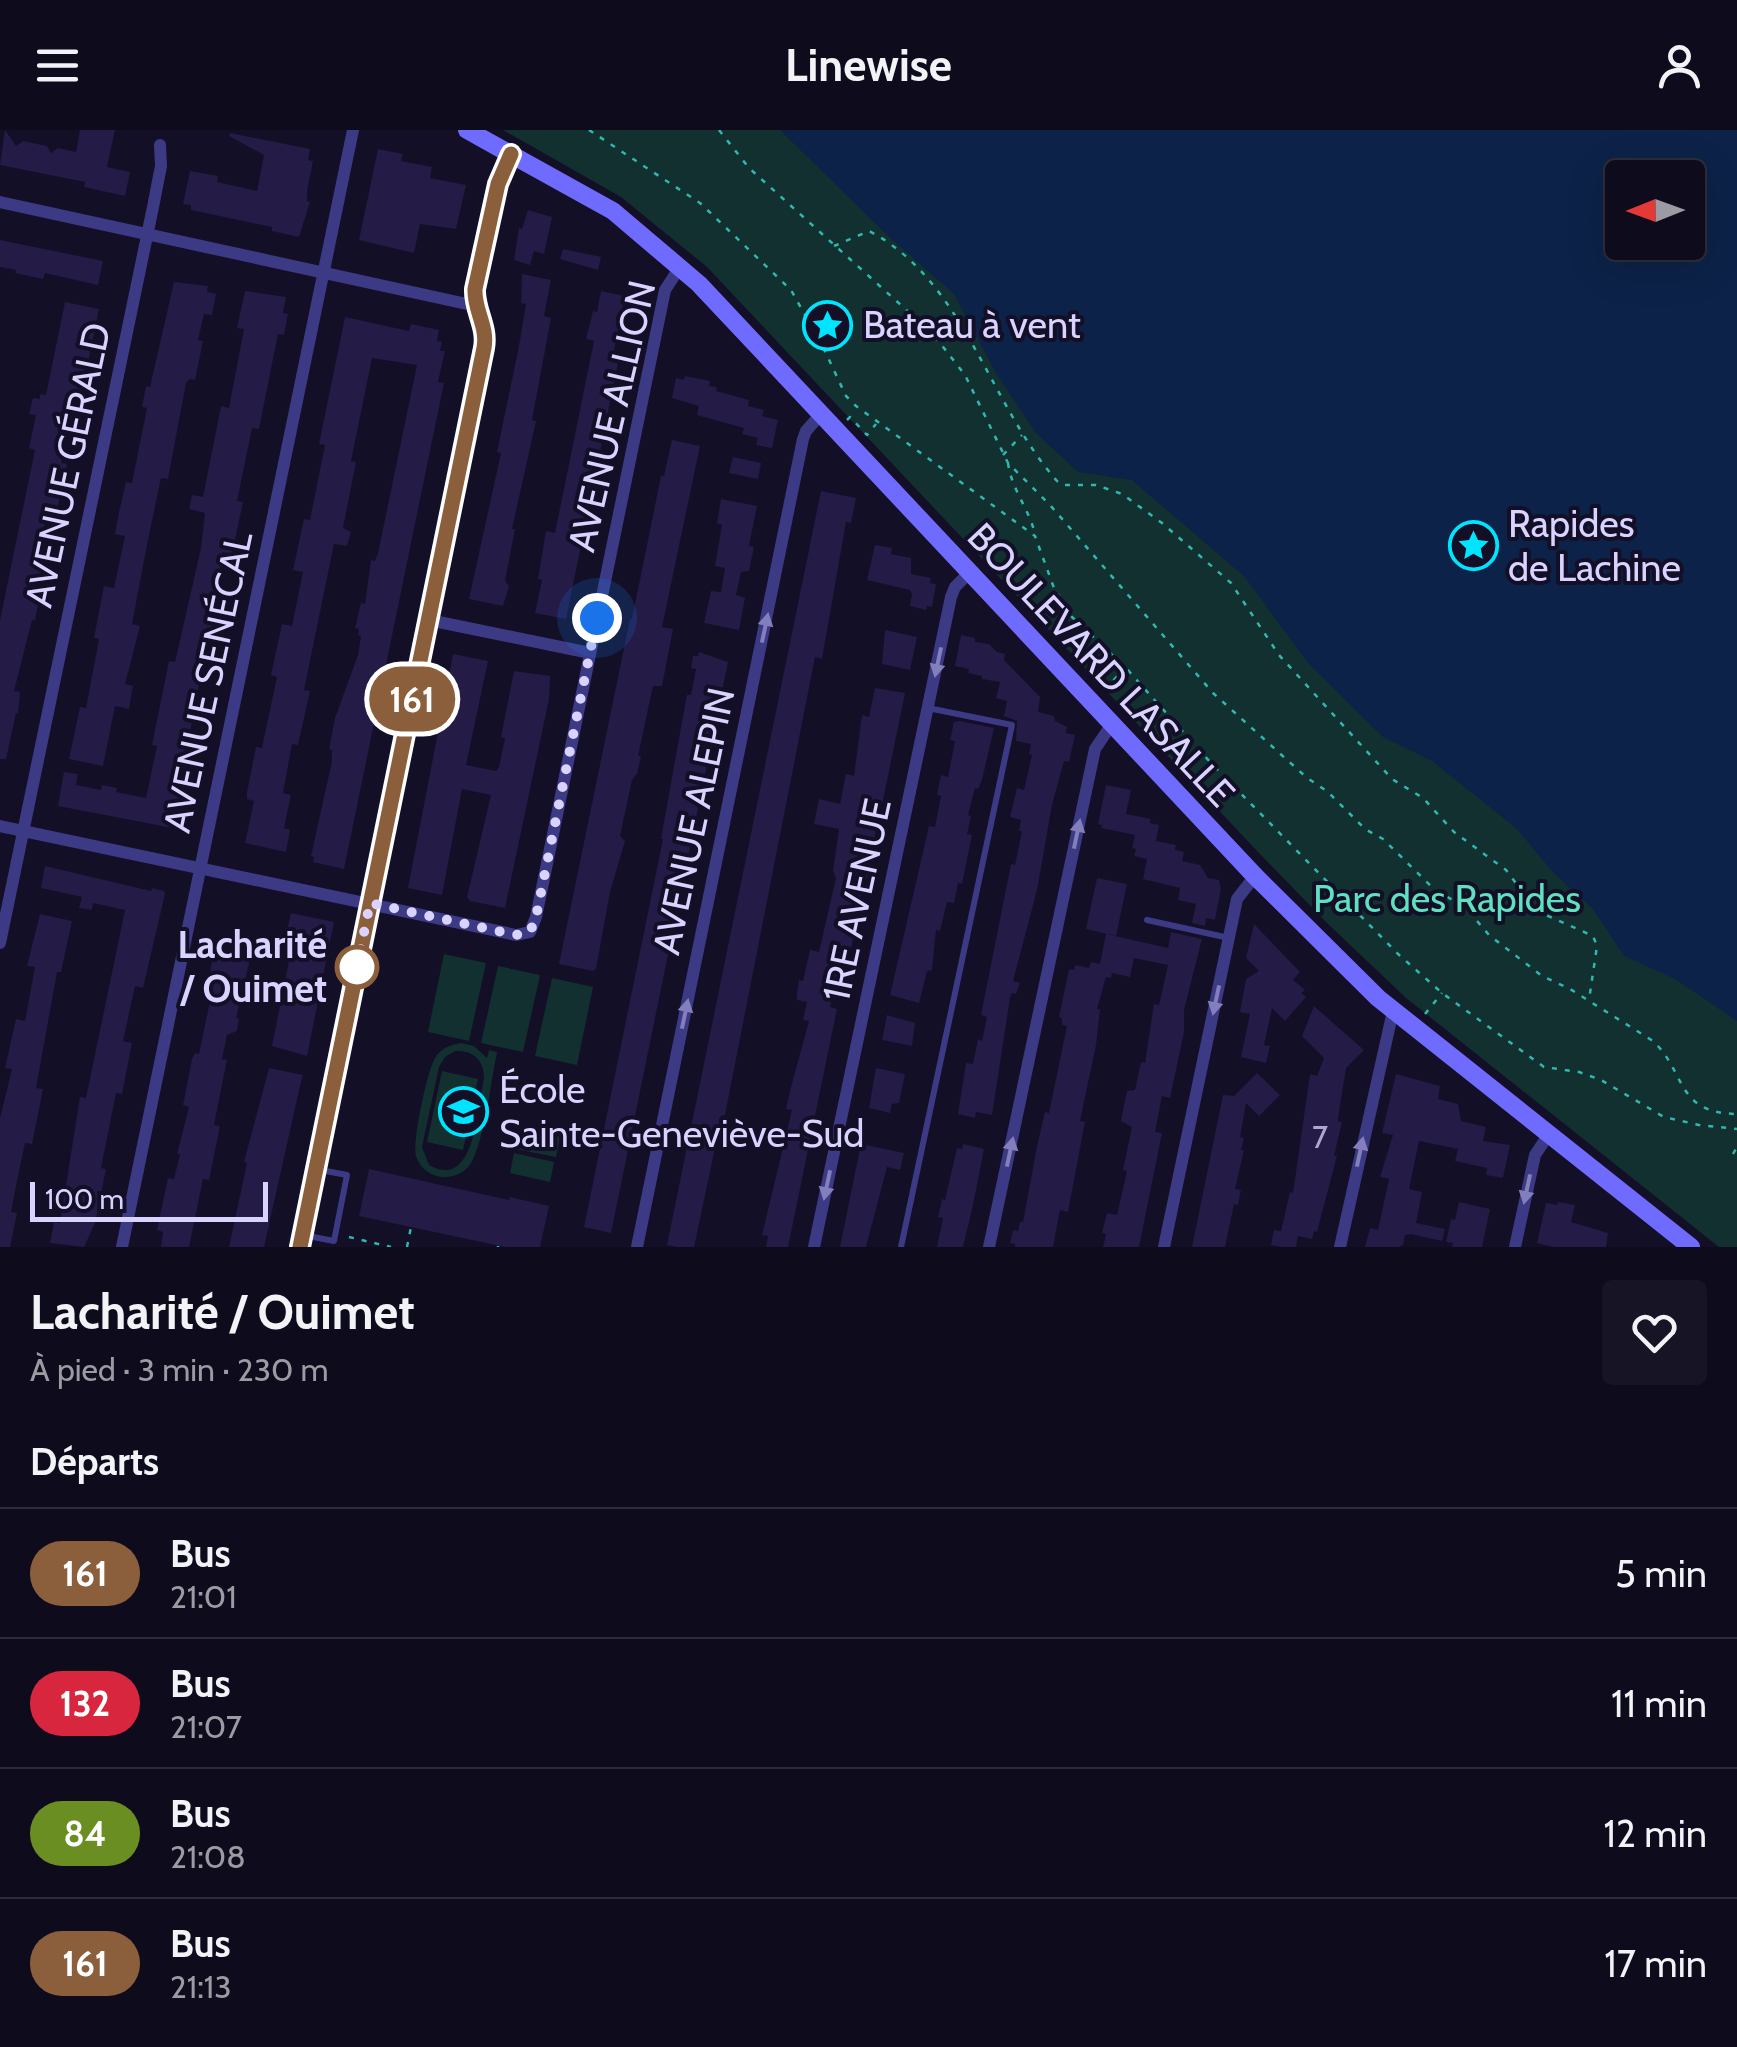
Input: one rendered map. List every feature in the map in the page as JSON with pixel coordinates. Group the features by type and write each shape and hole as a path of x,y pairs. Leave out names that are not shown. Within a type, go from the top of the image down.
{"main road":[{"name":"BOULEVARD LASALLE","path":"467,130 613,211 680,266 1254,876 1393,1011 1691,1247"}],"street":[{"name":"AVENUE SENÉCAL","path":"122,1247 353,130"},
{"name":"AVENUE GÉRALD","path":"0,943 161,166 160,145"},
{"path":"301,1241 486,339 475,289 498,184 511,154"},
{"path":"0,202 476,306"},
{"name":"AVENUE ALLION","path":"370,903 516,935 530,932 665,290 680,266"},
{"name":"AVENUE ALEPIN","path":"637,1247 803,439 821,414"},
{"name":"1RE AVENUE","path":"814,1247 953,592 970,572"},
{"path":"429,620 590,653"},
{"path":"989,1247 1095,748 1112,724"},
{"path":"0,826 370,903"},
{"path":"1164,1247 1237,899 1254,876"},
{"path":"1340,1247 1393,1011"},
{"path":"1515,1247 1534,1156 1548,1134"}],"lane":[{"path":"901,1247 1012,725 928,708"},
{"path":"1147,920 1229,938"},
{"path":"301,1241 334,1242 347,1176 316,1169"}],"path":[{"path":"588,130 700,204 791,290 846,396 877,423 1035,536"},
{"path":"719,130 749,168 913,314 950,354 1008,463 1050,505 1213,693 1434,889 1466,908 1489,934 1542,976 1570,988 1661,1048 1693,1102 1714,1112 1737,1114"},
{"path":"834,246 869,232 924,274 958,318 1008,414 1063,486 1096,485 1133,499 1231,583 1279,655 1392,779 1423,798 1454,832 1506,870 1537,910 1593,936 1597,946 1588,1002"},
{"path":"844,423 850,418 867,435 877,423"},
{"path":"1003,455 1023,434"},
{"path":"1008,463 1054,588 1072,617 1126,668 1398,954 1486,1028 1544,1067 1602,1080 1664,1117 1737,1128"},
{"path":"1099,694 1126,668"},
{"path":"1421,1019 1442,993"},
{"path":"1733,1154 1737,1147"},
{"path":"407,1247 411,1228"},
{"path":"355,1238 391,1247"}],"green space":[{"name":"Rapides de Lachine","path":"503,130 1737,130 1737,1247 1719,1247 1406,998 1327,923 707,267 621,197"},
{"path":"444,954 486,963 469,1041 428,1032"},
{"path":"498,966 540,975 523,1052 481,1043"},
{"path":"552,978 593,987 577,1065 535,1056"},
{"path":"461,1043 474,1046 487,1058 489,1050 497,1052 485,1118 469,1166 454,1176 436,1176 427,1172 416,1156 421,1107 435,1058 446,1048","holes":["461,1051 480,1061 484,1078 476,1125 465,1157 456,1167 444,1170 429,1165 422,1147 439,1067 445,1057"]},
{"path":"442,1071 478,1079 463,1150 427,1142"},
{"path":"520,1129 560,1137 556,1157 515,1149"},
{"path":"514,1153 554,1162 550,1182 510,1173"}],"water":[{"name":"Rapides de Lachine","path":"780,130 1737,130 1737,1021 1675,979 1624,956 1593,909 1552,871 1516,828 1432,761 1383,737 1308,663 1244,576 1132,480 1078,472 1036,433 996,373 954,294"}],"building":[{"path":"5,130 16,146 23,141 47,146 51,153 58,148 76,152 80,130 115,130 107,167 130,172 125,196 84,187 85,182 0,165"},
{"path":"230,133 310,149 310,202 299,237 272,231 272,227 191,210 191,205 183,204 190,171 218,176 217,182 257,191 264,155 229,136"},
{"path":"378,149 403,154 401,161 432,167 430,178 466,185 456,229 420,224 414,253 359,240"},
{"path":"528,210 552,217 544,254 534,251 530,265 514,260 519,228 522,229"},
{"path":"0,240 103,261 98,285 45,273 43,279 0,267"},
{"path":"563,249 601,257 598,270 560,259"},
{"path":"522,274 551,280 544,316 551,318 532,420 536,421 512,529 505,581 509,586 503,606 469,599 501,453 497,452 526,304 521,303"},
{"path":"174,282 208,286 207,292 216,294 212,315 204,314 195,380 186,383 168,479 161,478 148,540 132,624 140,626 125,684 133,686 129,709 115,706 103,766 69,759 80,707 86,708 104,586 114,588 125,536 115,534 119,512 126,482 132,483 147,408 142,407 146,386 150,387"},
{"path":"245,291 286,297 283,313 288,314 284,335 278,334 259,429 252,428 237,501 243,502 232,554 223,552 213,605 221,607 211,659 204,658 178,829 58,806 64,772 78,774 76,785 101,790 102,785 146,798 169,661 175,662 201,548 205,513 189,509 192,495 203,497 221,406 229,408 244,329 237,328"},
{"path":"601,291 625,296 613,356 619,358 566,619 535,613 542,580 538,579 546,531 555,533 594,341 586,339"},
{"path":"65,302 99,309 82,392 76,391 61,463 67,464 56,515 47,514 36,567 45,569 14,691 20,692 18,714 6,759 0,759 0,620 35,450 29,448 36,415 29,414 33,398 46,395"},
{"path":"345,317 409,331 411,324 439,330 437,341 442,342 440,351 445,351 438,382 444,383 344,869 313,862 311,856 332,761 329,749 335,718 358,655 361,636 355,628 361,603 365,604 371,560 375,561 378,553 417,365 372,358 351,461 356,462 343,528 351,532 347,546 334,544 304,690 310,691 298,745 292,744 283,793 291,795 284,828 290,830 286,852 245,843 254,801 247,799 247,792 256,747 262,748 277,677 271,675 282,624 292,626 303,572 293,570 304,519 310,520 325,445 319,444"},
{"path":"685,376 710,381 709,386 717,387 716,391 749,400 748,406 764,410 762,416 778,420 772,448 756,445 758,438 742,434 744,428 697,415 699,406 672,398 676,378 684,380"},
{"path":"672,440 700,446 662,627 673,629 662,686 653,686 641,756 620,836 625,841 593,971 559,964 630,619"},
{"path":"733,457 761,463 758,479 729,473"},
{"path":"821,491 856,498 851,523 846,522 822,659 815,657 725,1115 694,1247 677,1247 667,1245"},
{"path":"721,499 757,506 749,546 754,547 749,571 741,572 736,595 745,598 739,630 704,623 711,591 721,592 725,568 715,566 722,525 717,523"},
{"path":"875,545 892,548 891,554 911,558 911,574 931,578 930,583 936,584 932,607 927,606 926,610 910,606 910,590 867,580"},
{"path":"885,630 917,637 910,670 882,664"},
{"path":"961,635 1005,654 1004,660 1040,697 1038,712 1054,716 1055,721 1067,727 1066,733 1075,735 1052,805 1037,890 1013,981 1020,983 1010,998 992,1115 976,1112 975,1118 958,1114 966,1063 973,1064 978,1039 982,1041 987,1017 981,1015 1011,864 1015,865 1022,831 1021,820 1010,817 1017,788 1024,790 1032,755 1031,744 1016,741 1017,721 1004,716 1007,701 996,698 1000,682 982,679 968,673 969,669 955,666"},
{"path":"699,652 728,662 611,1233 584,1227 663,839 687,695 691,695 696,669 691,668 693,656"},
{"path":"453,654 488,661 466,765 496,771 499,767 514,671 550,676 549,699 505,908 470,901 467,897 491,795 462,789 442,895 408,888"},
{"path":"875,688 905,693 882,805 878,804 873,828 873,847 861,864 870,866 870,872 864,883 844,984 835,983 830,1007 837,1009 788,1247 766,1247 768,1236 762,1235 792,1110 786,1109 809,1021 803,1020 807,1002 797,1000 799,980 803,981 810,950 819,952 836,878 833,871 839,829 814,824 819,799 840,804 846,774 854,776 862,715 869,717"},
{"path":"954,722 994,728 982,780 975,788 968,815 971,816 967,834 972,835 962,884 958,883 954,903 947,902 940,931 936,930 932,970 927,971 919,1003 890,995 929,826 935,827 941,775 948,777 955,741 950,740"},
{"path":"1106,785 1131,790 1126,814 1151,819 1150,823 1159,825 1156,841 1176,845 1175,850 1184,852 1182,861 1200,865 1208,878 1219,880 1215,920 1206,918 1205,926 1192,923 1196,904 1178,900 1180,888 1143,879 1147,859 1134,856 1135,835 1101,828 1098,824"},
{"path":"45,866 165,894 143,988 135,986 123,1041 132,1043 122,1094 116,1093 95,1223 84,1247 50,1243 54,1222 60,1223 80,1097 86,1098 125,910 93,903 92,910 79,908 82,897 41,888"},
{"path":"1097,878 1127,884 1116,936 1086,929"},
{"path":"291,913 334,922 307,1056 272,1046 292,940 285,939"},
{"path":"40,914 72,921 61,972 57,972 36,1088 43,1089 32,1144 25,1143 11,1212 17,1213 10,1247 0,1247 0,1118 12,1069 5,1068 16,1019 25,1021 35,967 27,966"},
{"path":"1254,924 1300,972 1293,980 1305,990 1301,993 1306,997 1285,1021 1272,1008 1264,1045 1270,1046 1266,1063 1241,1057 1250,1014 1240,1012 1246,979 1259,971 1246,958"},
{"path":"1171,932 1202,939 1184,1010 1184,1032 1170,1098 1162,1096 1155,1132 1162,1133 1139,1247 1103,1247 1106,1234 1102,1233 1107,1213 1117,1215 1132,1127 1121,1121 1124,1105 1127,1091 1135,1090 1141,1062 1145,1063 1154,1004 1159,1005 1168,965 1134,958 1130,977 1112,973 1111,978 1106,977 1097,1009 1096,1045 1080,1121 1085,1122 1068,1212 1060,1210 1053,1247 1015,1247 1010,1243 1013,1230 1018,1231 1023,1222 1067,1026 1062,1025 1059,1017 1069,969 1074,970 1075,965 1089,968 1091,962 1100,964 1106,934 1168,948"},
{"path":"215,948 251,955 236,1018 237,1031 227,1035 222,1059 227,1060 214,1125 220,1126 209,1180 203,1179 189,1247 161,1247 163,1232 157,1230 168,1178 174,1179 180,1154 189,1107 183,1105 210,1001 204,1000"},
{"path":"1314,1006 1364,1050 1346,1068 1337,1156 1317,1232 1314,1231 1312,1239 1298,1236 1296,1247 1281,1247 1271,1245 1274,1230 1281,1231 1290,1192 1293,1193 1310,1074 1317,1076 1324,1058 1302,1036"},
{"path":"887,1015 915,1023 912,1046 882,1040"},
{"path":"269,1068 303,1075 264,1247 229,1247 247,1163 244,1162"},
{"path":"876,1068 905,1074 899,1103 892,1104 890,1113 869,1108"},
{"path":"1257,1073 1280,1095 1259,1116 1246,1103 1240,1137 1244,1138 1244,1150 1235,1189 1241,1190 1225,1247 1192,1247 1223,1095 1234,1096"},
{"path":"1396,1074 1440,1086 1438,1099 1458,1104 1461,1121 1486,1127 1483,1141 1510,1145 1503,1178 1486,1175 1487,1168 1455,1161 1458,1149 1419,1141 1409,1189 1422,1192 1416,1223 1445,1229 1442,1241 1411,1234 1405,1235 1399,1247 1365,1247 1370,1228 1378,1230 1389,1179 1380,1177 1393,1135 1382,1133"},
{"path":"861,1144 904,1153 900,1170 887,1167 866,1247 840,1247"},
{"path":"963,1144 984,1149 963,1247 937,1247 942,1199 945,1200 957,1148 962,1149"},
{"path":"369,1169 549,1206 540,1247 505,1247 359,1216"},
{"path":"1459,1202 1490,1209 1482,1247 1452,1247 1453,1243 1446,1242"},
{"path":"1546,1203 1575,1205 1571,1222 1608,1233 1606,1247 1553,1247 1537,1243"}],"bus line":[{"name":"161","path":"300,1247 484,348 486,333 476,306 475,289 498,184 511,154"}],"place":[{"name":"Bateau à vent","path":"828,325"},
{"name":"Rapides de Lachine","path":"1473,546"},
{"name":"Lacharité / Ouimet","path":"357,967"},
{"name":"École Sainte-Geneviève-Sud","path":"464,1112"}],"route":[{"path":"357,967 370,903 516,935 530,932 597,618"}],"park label":[{"name":"Parc des Rapides","path":"1447,899"}]}
